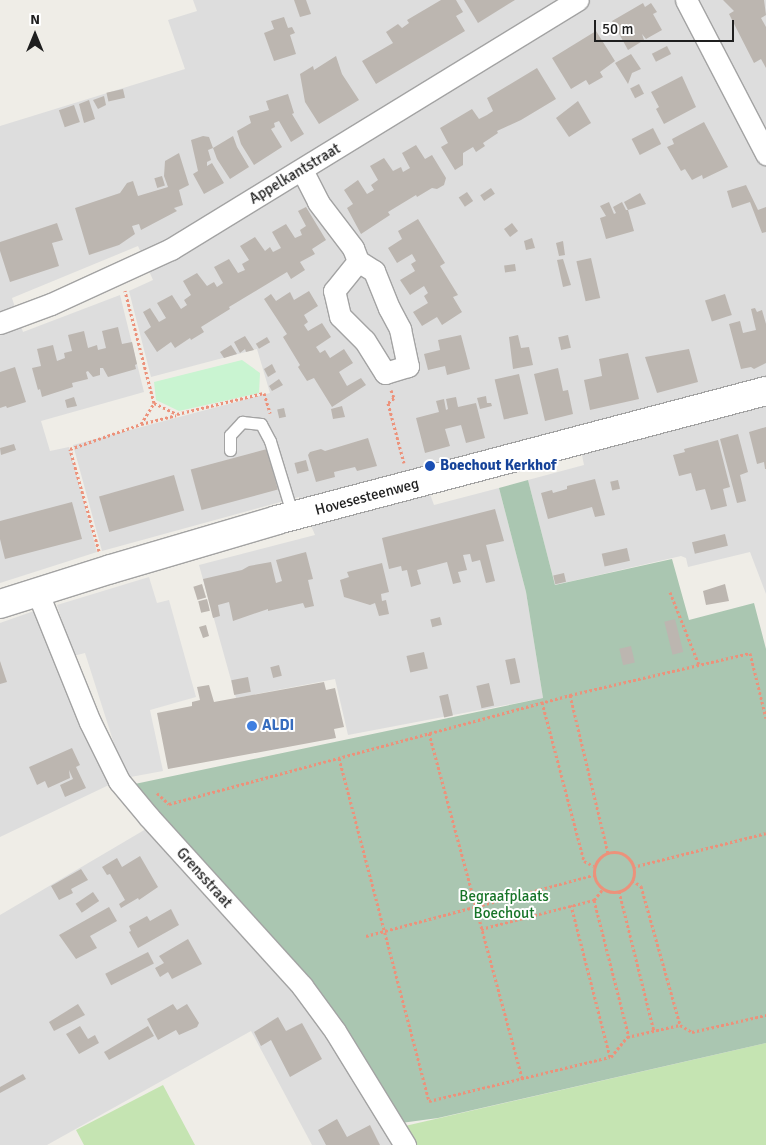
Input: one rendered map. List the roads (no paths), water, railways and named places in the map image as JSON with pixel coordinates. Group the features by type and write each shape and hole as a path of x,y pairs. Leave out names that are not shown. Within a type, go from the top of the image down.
{"street":[{"name":"Appelkantstraat","path":"0,323 120,274 171,249 578,0"},
{"path":"686,0 766,154"},
{"path":"302,170 318,202 353,248 358,262 374,270 389,308 400,329 408,366 385,373 364,340 340,316 334,291 358,262"},
{"name":"Hovesesteenweg","path":"0,604 293,516 766,391"},
{"name":"Grensstraat","path":"37,592 90,722 119,781 149,817 302,986 335,1031 405,1145"}],"lane":[{"path":"230,450 230,435 242,422 261,424 270,441 293,516"}],"place":[{"name":"Boechout Kerkhof","path":"430,466"},
{"name":"ALDI","path":"252,726"}],"park label":[{"name":"Begraafplaats Boechout","path":"504,904"}]}
